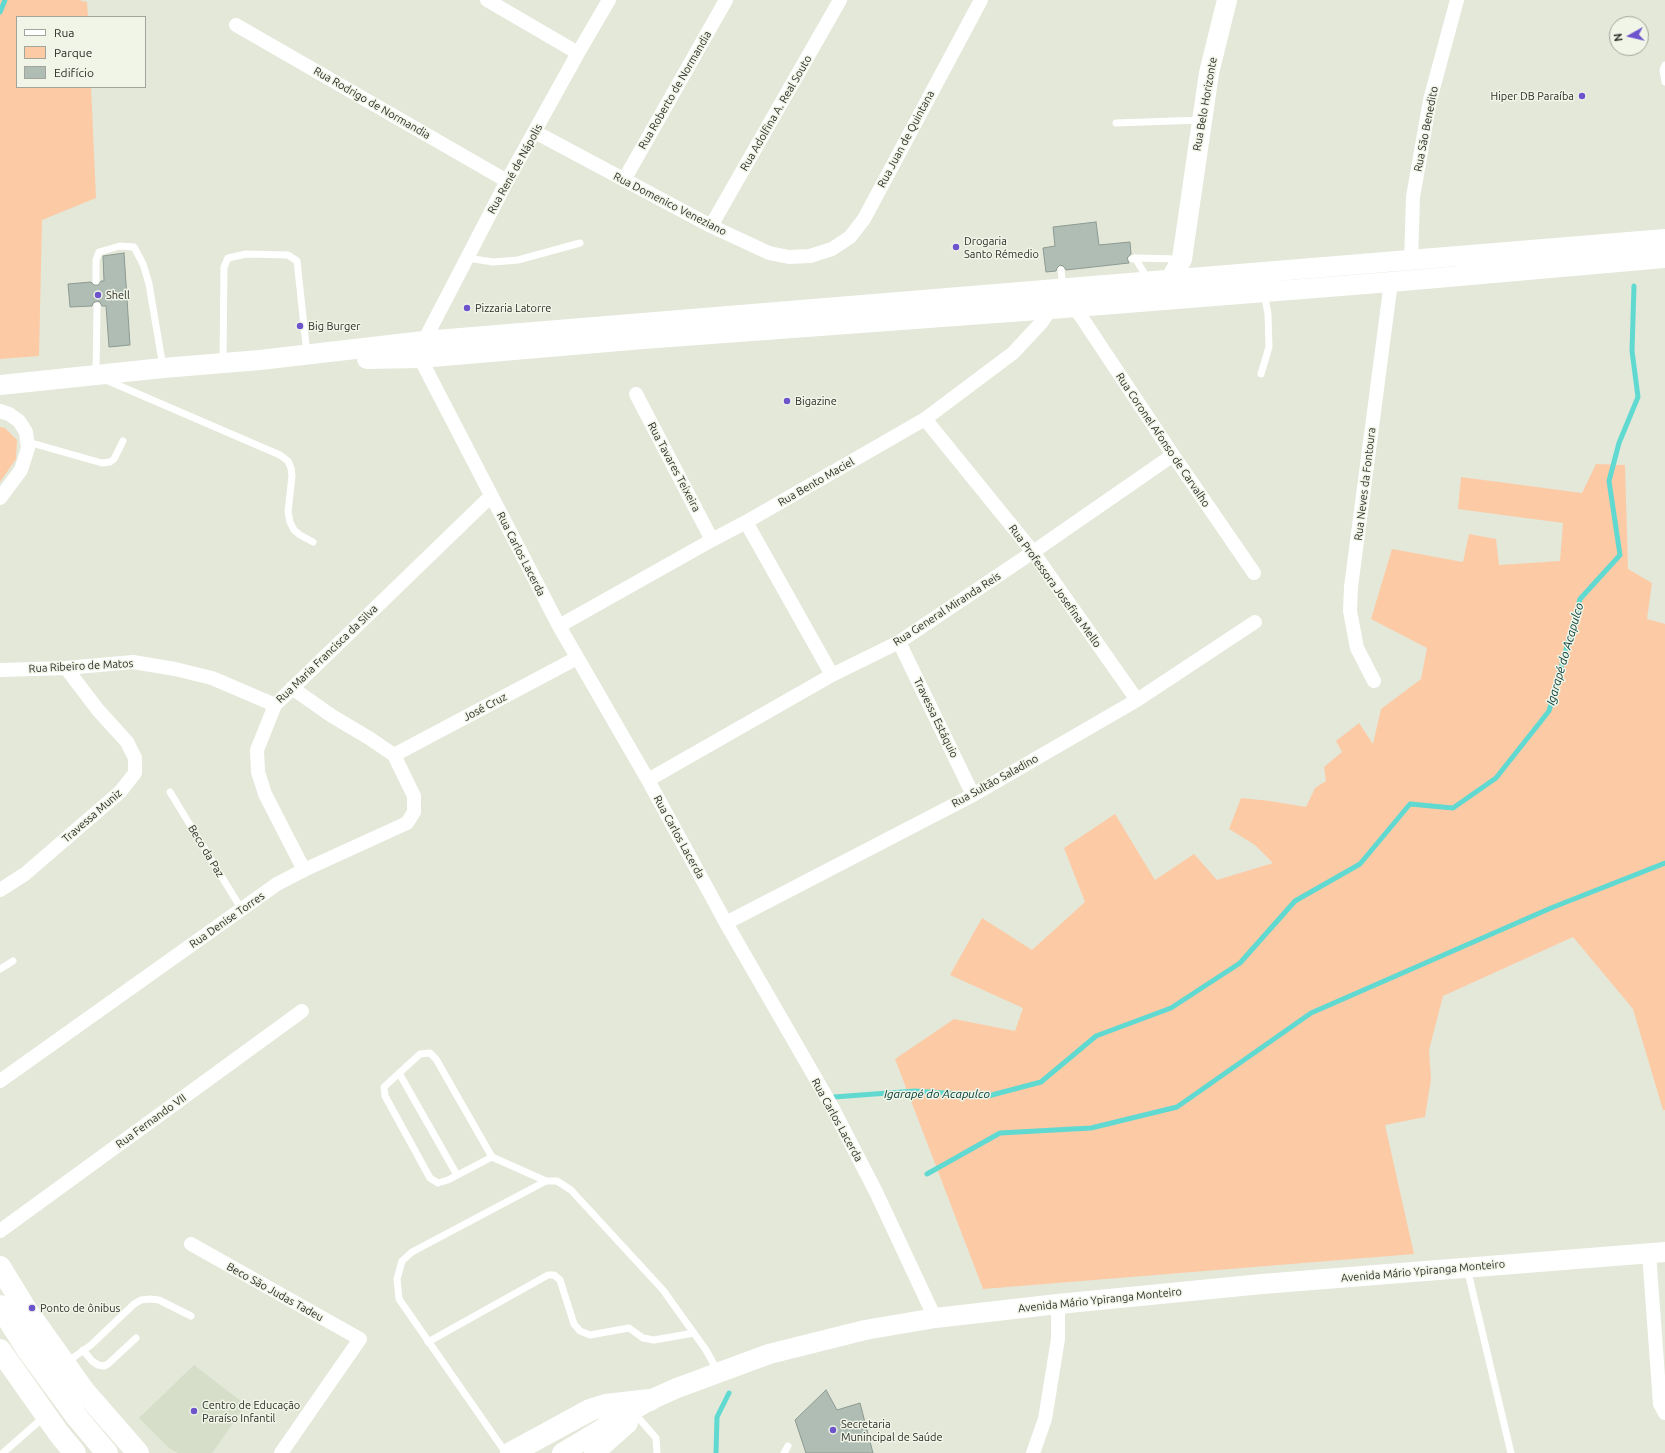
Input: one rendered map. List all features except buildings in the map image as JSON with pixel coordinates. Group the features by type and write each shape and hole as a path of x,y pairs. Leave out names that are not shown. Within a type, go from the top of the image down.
{"main road":[{"name":"Rua Belo Horizonte","path":"1170,280 1182,259 1188,208 1209,73 1227,0"},
{"name":"Rua Belo Horizonte","path":"1188,208 1194,255 1204,276"},
{"path":"779,320 1062,279 1170,280 1665,239"},
{"path":"260,360 422,349 779,320 1051,309 1391,282 1665,258"},
{"path":"0,385 307,355 422,349"},
{"name":"Avenida Mário Ypiranga Monteiro","path":"562,1453 677,1388 769,1354 865,1330 935,1318 1058,1304 1262,1284 1657,1253"},
{"path":"0,1267 27,1311 84,1391 138,1453"},
{"path":"0,1306 76,1416 107,1453"},
{"path":"0,1350 75,1453"},
{"path":"511,1453 590,1410 606,1405 643,1408"},
{"path":"594,1453 643,1408"}],"street":[{"path":"487,0 578,53"},
{"name":"Rua René de Nápolis","path":"422,349 507,181 609,0"},
{"name":"Rua Roberto de Normandia","path":"624,180 726,0"},
{"name":"Rua Adolfina A. Real Souto","path":"711,226 840,0"},
{"name":"Rua Juan de Quintana","path":"810,256 832,249 850,237 864,219 981,0"},
{"name":"Rua São Benedito","path":"1411,261 1413,197 1430,100 1457,0"},
{"name":"Rua Rodrigo de Normandia","path":"236,25 507,181"},
{"name":"Rua Domenico Veneziano","path":"535,132 711,226 769,253 789,257 810,256"},
{"name":"Rua Neves da Fontoura","path":"1374,681 1357,648 1350,611 1351,587 1389,307 1391,282"},
{"name":"Rua Coronel Afonso de Carvalho","path":"1074,306 1173,455 1254,572"},
{"name":"Rua Bento Maciel","path":"559,626 746,522 925,419 1013,353 1041,323 1051,309"},
{"name":"Rua Carlos Lacerda","path":"422,349 491,496 559,626 648,780 726,923 834,1112 876,1192 935,1318"},
{"name":"Rua Tavares Teixeira","path":"636,394 712,540"},
{"path":"0,411 9,414 19,421 26,432 28,442 28,448 21,470 0,498"},
{"name":"Rua Professora Josefina Mello","path":"925,419 1034,552 1137,700"},
{"name":"Rua General Miranda Reis","path":"648,780 832,675 899,642 1034,552 1173,455"},
{"name":"Rua Maria Francisca da Silva","path":"304,870 265,794 258,772 257,750 275,705 491,496"},
{"path":"746,522 832,675"},
{"name":"Rua Sultão Saladino","path":"726,923 973,794 1137,700 1255,622"},
{"name":"Travessa Estáquio","path":"899,642 973,794"},
{"name":"José Cruz","path":"394,755 577,658"},
{"name":"Rua Ribeiro de Matos","path":"0,670 66,668 133,662 175,669 212,678 275,705"},
{"name":"Travessa Muniz","path":"0,890 25,874 120,792 135,773 135,758 127,742 98,710 66,668"},
{"path":"292,688 332,716 394,755"},
{"name":"Rua Denise Torres","path":"0,1081 277,884 304,870 407,823 414,812 414,796 394,755"},
{"name":"Rua Fernando VII","path":"0,1231 302,1011"},
{"name":"Beco São Judas Tadeu","path":"190,1244 360,1339 281,1453"},
{"path":"1657,1253 1660,1404 1665,1412"},
{"path":"1033,1453 1045,1419 1058,1339 1058,1304"}],"lane":[{"path":"1665,65 1663,70 1665,82"},
{"path":"1116,123 1202,120"},
{"path":"467,258 493,262 518,260 580,243"},
{"path":"96,282 96,260 99,252 120,246 134,247 143,264 149,284 163,368"},
{"path":"223,364 224,267 228,258 246,254 288,255 297,261 307,355"},
{"path":"1149,281 1133,259 1182,259"},
{"path":"1261,374 1269,348 1268,314 1264,292"},
{"path":"97,306 96,376 280,455 288,461 292,476 288,512 290,522 294,530 313,542"},
{"path":"28,442 102,463 110,462 114,459 123,441"},
{"name":"Beco da Paz","path":"170,792 242,910"},
{"path":"0,969 13,961"},
{"path":"492,1157 438,1183 430,1178 385,1096 384,1087 420,1054 430,1053 436,1059 492,1157 546,1181 557,1181 571,1190 663,1290 706,1350 718,1372"},
{"path":"399,1073 457,1175"},
{"path":"506,1453 399,1299 397,1279 402,1261 412,1252 546,1181"},
{"path":"1467,1268 1511,1453"},
{"path":"428,1342 548,1274 554,1275 560,1280 574,1324 580,1332 590,1335 629,1328 644,1338 654,1340 694,1333"},
{"path":"65,1364 83,1350 134,1304 141,1300 159,1300 191,1316"},
{"path":"83,1350 92,1361 98,1365 104,1366 136,1338"},
{"path":"643,1408 656,1438 658,1453"},
{"path":"3,1453 46,1415"},
{"path":"784,1453 788,1446"}],"shaded area":[{"name":"Centro de Educação Paraíso Infantil","path":"194,1365 246,1405 212,1453 178,1453 169,1448 139,1418"}],"green space":[{"path":"0,0 78,0 87,2 88,16 16,16 16,88 91,88 96,198 42,220 39,356 0,359"},
{"path":"0,427 5,428 17,440 16,459 0,482"},
{"path":"1596,464 1625,465 1628,569 1652,583 1647,619 1665,624 1665,1110 1663,1110 1633,1009 1573,937 1443,996 1429,1050 1431,1079 1425,1117 1385,1125 1414,1254 983,1289 895,1059 954,1019 1015,1031 1023,1008 950,975 982,918 1032,950 1085,902 1064,848 1115,814 1155,880 1194,854 1217,880 1273,863 1255,845 1229,829 1241,798 1306,807 1315,788 1326,781 1324,767 1342,752 1336,741 1359,723 1373,744 1381,709 1421,679 1427,648 1371,619 1392,549 1463,562 1469,534 1496,539 1499,565 1560,561 1563,523 1458,509 1461,477 1582,493"}],"waterway":[{"path":"0,12 5,0"},
{"name":"Igarapé do Acapulco","path":"834,1097 915,1091 988,1096 1041,1082 1096,1036 1171,1008 1240,963 1295,901 1360,864 1410,804 1453,808 1496,778 1549,711 1580,599 1620,555 1609,481 1619,443 1638,397 1632,351 1634,286"},
{"path":"927,1174 1000,1133 1091,1128 1177,1107 1311,1013 1551,908 1665,863"},
{"name":"Igarapé do Acapulco","path":"716,1453 717,1417 729,1393"}],"place":[{"name":"Hiper DB Paraíba","path":"1582,96"},
{"name":"Drogaria Santo Rémedio","path":"956,247"},
{"name":"Shell","path":"98,295"},
{"name":"Pizzaria Latorre","path":"467,308"},
{"name":"Big Burger","path":"300,326"},
{"name":"Bigazine","path":"787,401"},
{"name":"Ponto de ônibus","path":"32,1308"},
{"name":"Centro de Educação Paraíso Infantil","path":"194,1411"},
{"name":"Secretaria Munincipal de Saúde","path":"833,1430"}]}
